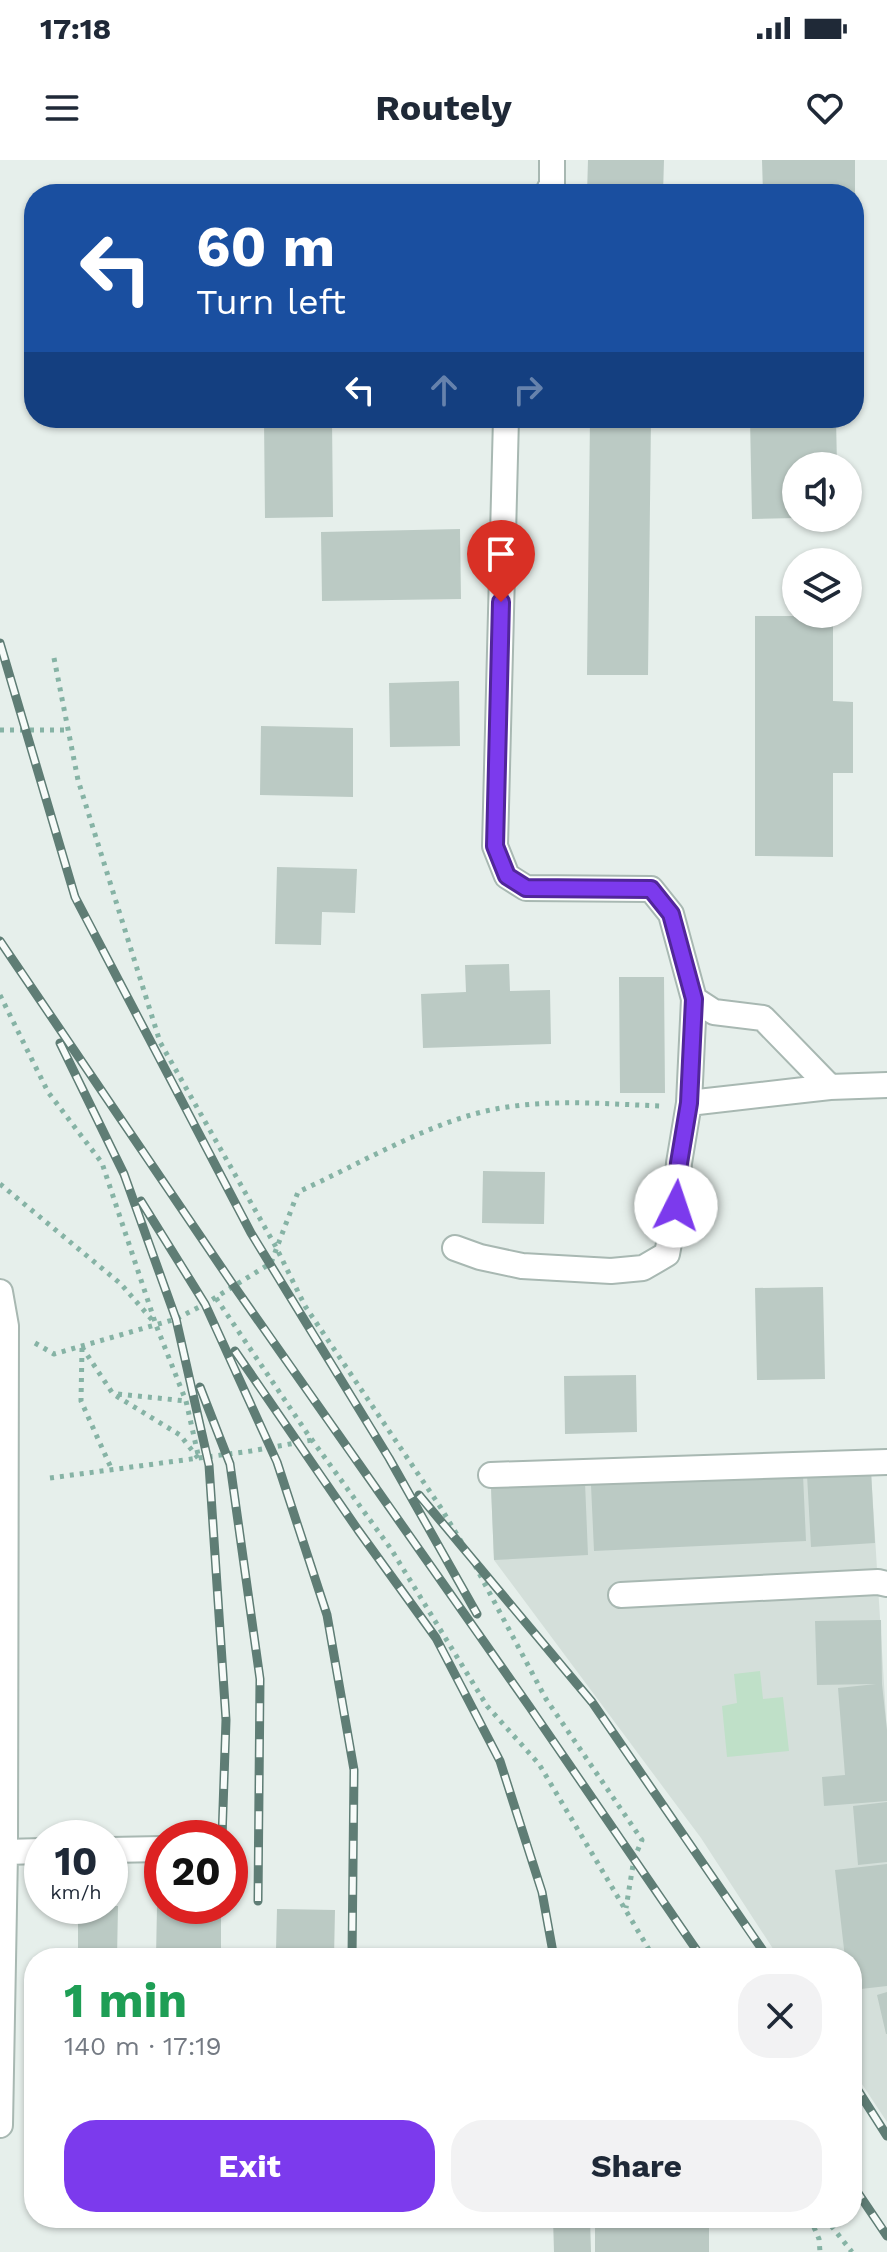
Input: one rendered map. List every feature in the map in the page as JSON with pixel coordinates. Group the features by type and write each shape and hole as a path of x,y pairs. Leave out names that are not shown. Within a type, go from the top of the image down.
{"street":[{"path":"552,160 552,184"},
{"path":"455,1248 522,1266 611,1271 643,1268 667,1254 689,1103 694,999 671,914 651,889 526,888 507,876 495,846 506,428"},
{"path":"694,999 714,1012 763,1018 830,1087"},
{"path":"689,1103 830,1087 887,1085"},
{"path":"0,1292 6,1326 5,1852 0,2125"},
{"path":"491,1475 887,1462"},
{"path":"621,1595 887,1584"},
{"path":"5,1852 24,1851"}],"path":[{"path":"54,658 78,780 160,1042 276,1247 305,1306 456,1533 546,1699 642,1840 634,1859 626,1908"},
{"path":"0,730 70,730"},
{"path":"0,995 48,1092 102,1163 156,1325 186,1401 199,1459"},
{"path":"6,1326 54,1354 176,1319 271,1263 298,1192 443,1124 501,1108 581,1103 665,1106 689,1103"},
{"path":"0,1184 121,1284 156,1325"},
{"path":"216,1298 312,1440 391,1549 487,1706 539,1764 648,1948"},
{"path":"82,1347 113,1394 180,1435 199,1459"},
{"path":"82,1347 81,1401 112,1470"},
{"path":"113,1394 186,1401"},
{"path":"50,1478 199,1459 312,1440"},
{"path":"814,2228 820,2252"},
{"path":"833,2228 852,2252"}],"shaded area":[{"path":"871,1471 887,1733 887,2122 862,2084 862,1948 772,1948 701,1838 494,1560 491,1487"}],"green space":[{"path":"760,1671 763,1699 783,1697 789,1751 727,1757 722,1706 737,1703 734,1674"}],"building":[{"path":"588,160 664,160 663,184 587,184"},
{"path":"762,160 855,160 855,184 763,184"},
{"path":"264,428 332,428 333,517 265,518"},
{"path":"590,428 651,428 648,675 587,675"},
{"path":"750,428 836,428 837,452 782,452 782,518 752,519"},
{"path":"460,529 461,599 322,601 321,532"},
{"path":"755,616 782,616 782,628 833,628 833,701 853,702 853,773 833,773 833,857 755,856"},
{"path":"459,681 460,746 390,747 389,683"},
{"path":"261,726 353,728 353,797 260,795"},
{"path":"277,867 357,869 355,913 322,912 321,945 275,944"},
{"path":"509,964 510,991 550,990 551,1044 423,1048 421,994 466,992 465,965"},
{"path":"619,977 664,977 665,1093 620,1093"},
{"path":"483,1171 545,1172 544,1224 482,1223"},
{"path":"823,1287 825,1379 757,1380 755,1288"},
{"path":"636,1375 637,1432 565,1434 564,1376"},
{"path":"871,1471 875,1543 811,1547 807,1475"},
{"path":"803,1475 806,1541 594,1551 591,1485"},
{"path":"585,1482 588,1555 494,1560 491,1487"},
{"path":"881,1620 887,1801 824,1806 822,1777 845,1775 838,1688 876,1684 817,1685 815,1621"},
{"path":"887,1802 887,1862 858,1865 853,1806"},
{"path":"887,1864 887,1986 862,1989 862,1948 844,1948 835,1870"},
{"path":"277,1909 335,1910 334,1948 276,1948"},
{"path":"78,1924 118,1924 117,1948 78,1948"},
{"path":"157,1924 221,1924 221,1948 156,1948"},
{"path":"887,1992 887,2034 886,2034 877,1995"},
{"path":"553,2228 590,2228 591,2252 554,2252"},
{"path":"595,2228 709,2228 709,2252 595,2252"}],"railway":[{"path":"0,643 75,897 251,1233 389,1458 477,1614"},
{"path":"0,941 234,1286 695,1948"},
{"path":"60,1043 124,1174 176,1319 209,1465 226,1720 223,1820"},
{"path":"141,1201 205,1304 277,1462 327,1615 354,1770 352,1948"},
{"path":"235,1351 436,1638 500,1761 542,1892 552,1948"},
{"path":"200,1387 230,1464 260,1679 258,1901"},
{"path":"419,1495 592,1702 761,1948"},
{"path":"862,2097 887,2136"},
{"path":"862,2199 887,2236"}],"route":[{"path":"501,602 495,846 507,876 526,888 651,889 671,914 694,999 689,1103 679,1163 676,1206"}]}
